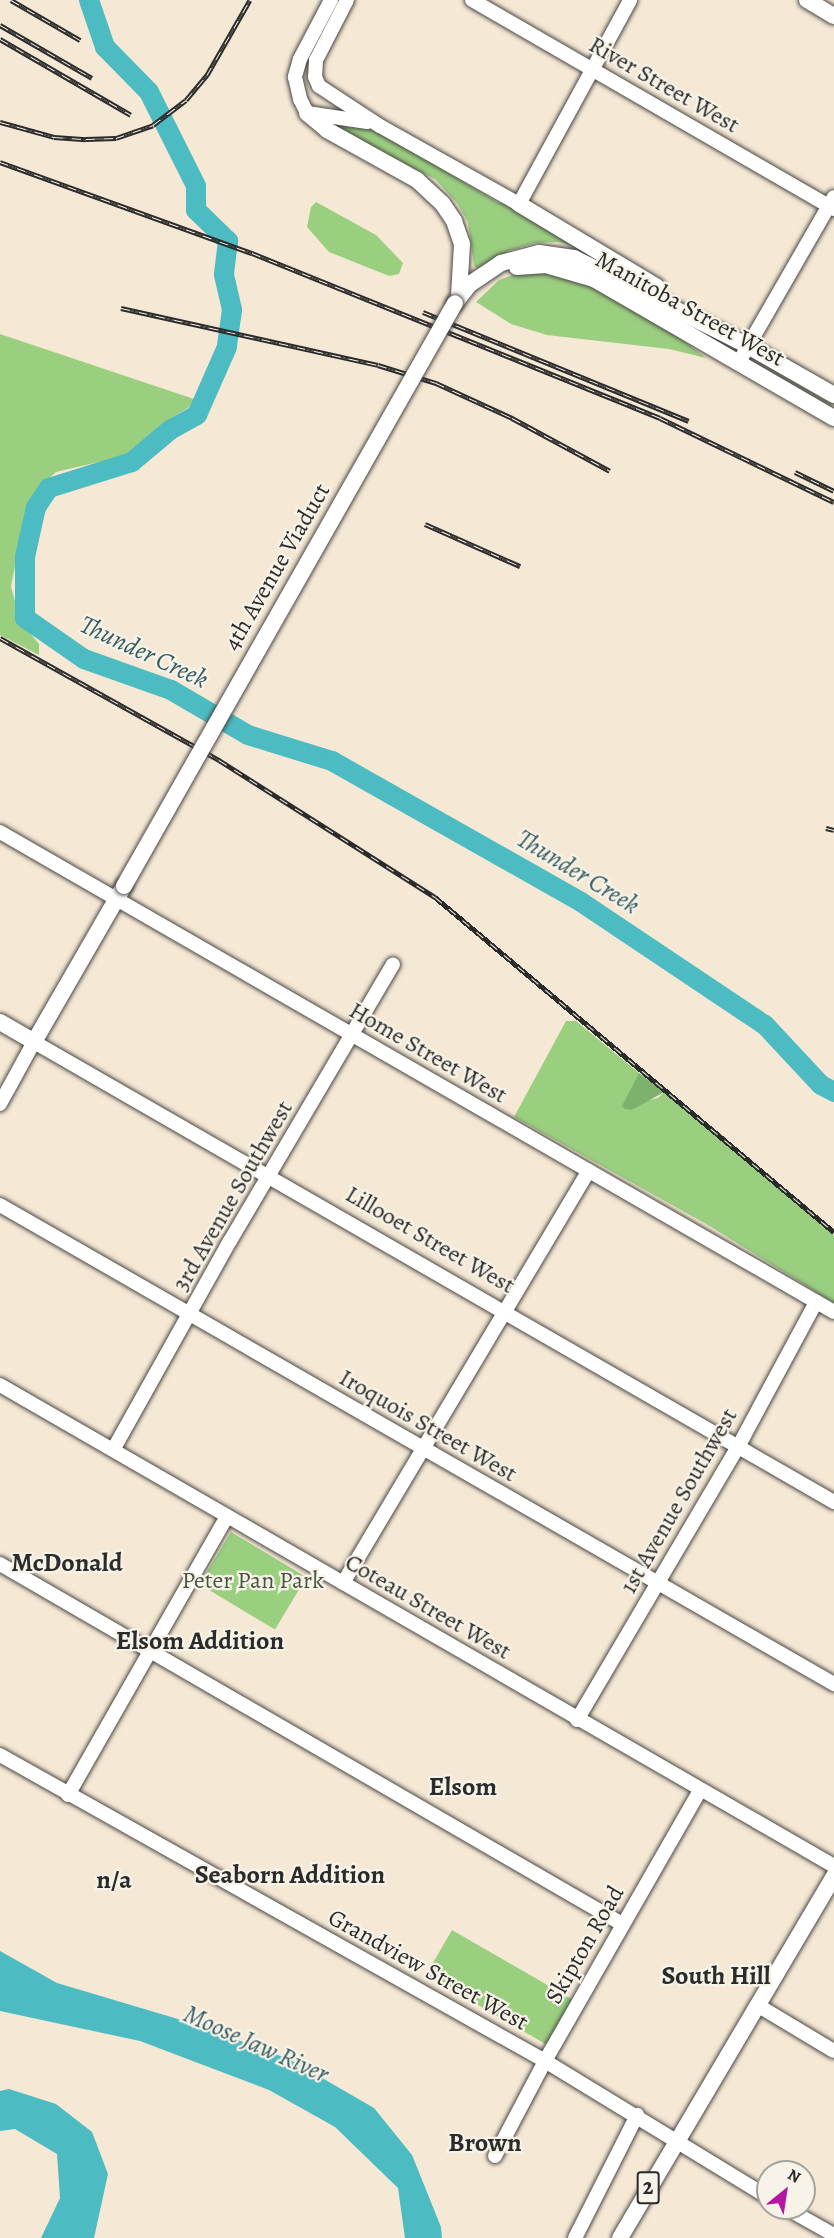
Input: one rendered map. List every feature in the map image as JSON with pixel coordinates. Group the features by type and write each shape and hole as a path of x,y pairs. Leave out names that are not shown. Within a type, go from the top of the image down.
{"main road":[{"path":"807,0 834,16"},
{"path":"307,113 327,130 417,180 442,203 454,221 462,244 457,300"},
{"path":"519,204 729,330 748,346"},
{"name":"Manitoba Street West","path":"457,300 501,263 526,255 557,254 616,277 724,337 748,346 834,395"},
{"name":"Manitoba Street West","path":"457,300 513,268 534,264 560,267 609,286 834,418"},
{"name":"4th Avenue Viaduct","path":"34,1042 457,300"},
{"name":"Lillooet Street West","path":"0,1022 34,1042"},
{"name":"2","path":"620,2238 834,1876"}],"street":[{"path":"331,0 296,71 297,89 307,113 381,126"},
{"path":"347,0 315,65 315,77 324,90 381,126 519,204 556,141 590,69 630,0"},
{"name":"River Street West","path":"472,0 590,69 832,204"},
{"path":"739,363 832,204"},
{"name":"Home Street West","path":"0,832 120,893 352,1035 834,1312"},
{"name":"3rd Avenue Southwest","path":"113,1450 191,1314 230,1240 270,1176 393,964"},
{"path":"0,1104 34,1042"},
{"name":"Lillooet Street West","path":"34,1042 505,1310 834,1502"},
{"path":"343,1583 589,1171"},
{"name":"Iroquois Street West","path":"0,1204 422,1449 834,1684"},
{"name":"1st Avenue Southwest","path":"577,1720 656,1582 738,1447 816,1302"},
{"name":"Coteau Street West","path":"0,1385 577,1720 834,1866"},
{"path":"68,1795 226,1516"},
{"path":"0,1564 622,1924"},
{"name":"Grandview Street West","path":"0,1755 545,2061 677,2139 756,2190"},
{"name":"Skipton Road","path":"495,2156 545,2061 700,1790"},
{"path":"759,2006 834,2051"},
{"path":"574,2238 637,2115"},
{"path":"807,2220 834,2235"}],"green space":[{"path":"340,124 370,129 394,141 497,202 521,208 596,253 559,242 534,243 508,251 479,269 474,266 468,222 457,203 435,179 329,126"},
{"path":"316,202 376,235 403,263 399,274 389,276 329,252 307,227 311,207"},
{"path":"526,270 570,275 679,337 706,358 669,349 547,335 511,324 476,302 499,280"},
{"path":"0,334 194,399 191,406 171,418 139,447 120,457 56,472 38,488 22,531 11,586 20,621 39,644 39,655 0,635"},
{"path":"566,1021 576,1021 639,1073 623,1106 658,1098 664,1092 834,1235 834,1303 708,1225 514,1117"},
{"path":"639,1073 664,1092 632,1110 625,1109 622,1106"},
{"name":"Peter Pan Park","path":"231,1532 306,1577 275,1630 200,1584"},
{"path":"452,1930 577,2002 551,2047 426,1975"}],"water":[{"path":"0,1951 57,1983 198,2025 291,2060 374,2108 412,2155 441,2227 442,2238 405,2238 398,2188 335,2127 269,2090 140,2041 0,2011"},
{"path":"9,2089 56,2104 92,2132 108,2174 94,2238 41,2238 60,2198 57,2154 15,2129 0,2131 0,2091"}],"waterway":[{"name":"Thunder Creek","path":"89,0 105,47 149,92 196,186 196,210 228,241 224,275 232,310 227,347 197,415 170,430 132,462 49,488 36,507 25,557 25,618 84,659 171,690 248,735 332,761 581,902 765,1025 821,1085 834,1092"}],"railway":[{"path":"11,0 80,40"},
{"path":"0,122 54,137 86,139 116,138 153,125 186,100 207,75 250,0"},
{"path":"0,25 92,78"},
{"path":"0,39 131,115"},
{"path":"0,162 252,253 660,418 834,502"},
{"path":"121,308 378,365 436,383 512,418 610,471"},
{"path":"423,312 689,421"},
{"path":"795,472 834,491"},
{"path":"425,524 520,566"},
{"path":"0,638 219,760 435,897 834,1232"},
{"path":"826,828 834,830"}],"district":[{"name":"McDonald","path":"67,1563"},
{"name":"Elsom Addition","path":"200,1641"},
{"name":"Elsom","path":"463,1787"},
{"name":"Seaborn Addition","path":"290,1875"},
{"name":"n/a","path":"114,1880"},
{"name":"South Hill","path":"716,1976"},
{"name":"Brown","path":"485,2143"}],"water label":[{"name":"Moose Jaw River","path":"256,2044"}]}
